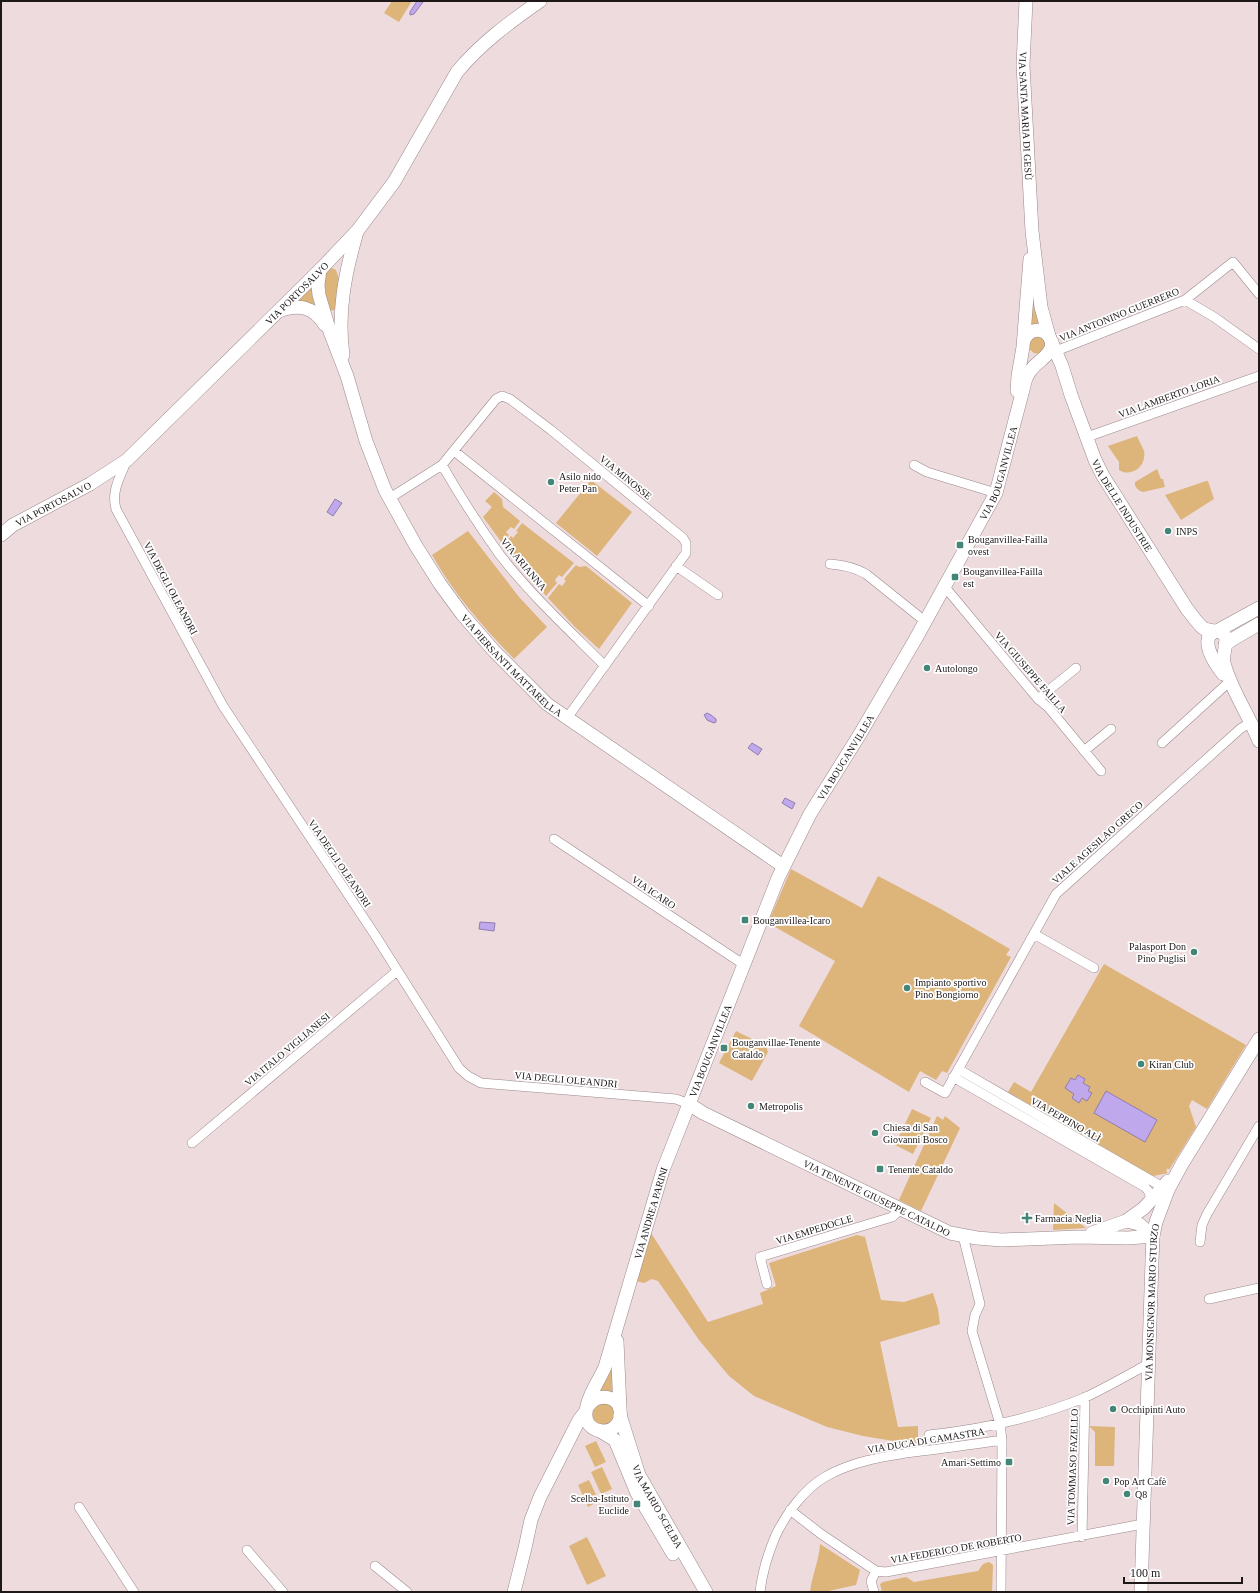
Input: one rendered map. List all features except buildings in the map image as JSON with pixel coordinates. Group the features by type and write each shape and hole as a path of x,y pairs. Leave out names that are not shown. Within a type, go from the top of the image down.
{"main road":[{"name":"VIA PORTOSALVO","path":"1,535 13,526 90,484 127,460 278,311 358,230 394,182 457,72 470,56 508,23 540,1"},
{"name":"VIA SANTA MARIA DI GESÙ","path":"1026,1 1023,65 1032,231"},
{"path":"347,376 342,348 340,319 344,282 358,230"},
{"path":"1032,231 1041,307 1052,343 1071,395"},
{"path":"1015,419 1018,376 1023,344 1032,231"},
{"path":"344,282 338,268 335,266 322,267 318,285 330,332 347,376"},
{"path":"278,311 296,307 313,311 320,317 330,332"},
{"path":"1023,344 1029,333 1035,330 1042,331 1052,343"},
{"path":"1015,419 1026,378 1030,370 1050,351 1052,343"},
{"path":"1023,344 1029,356 1040,359 1055,367 1071,395"},
{"name":"VIA PIERSANTI MATTARELLA","path":"347,376 366,441 385,490 416,546 440,584 462,614 494,651 547,704 783,866"},
{"name":"VIA DELLE INDUSTRIE","path":"1071,395 1095,460 1103,476 1187,609 1212,638"},
{"name":"VIA BOUGANVILLEA","path":"689,1104 743,964 783,866 810,814 864,727 926,622 996,493 1015,419"},
{"path":"1212,638 1259,608"},
{"path":"1225,645 1259,624"},
{"path":"1212,638 1225,636 1224,663 1231,685"},
{"path":"1212,638 1220,670 1231,685 1252,722 1259,741"},
{"path":"1078,1237 1126,1221 1165,1189 1259,1039"},
{"name":"VIA TENENTE GIUSEPPE CATALDO","path":"689,1104 703,1114 940,1229 963,1236 1002,1240 1078,1237"},
{"name":"VIA ANDREA PARINI","path":"618,1325 663,1170 689,1104"},
{"name":"VIA MONSIGNOR MARIO STURZO","path":"1141,1592 1153,1236 1165,1189"},
{"path":"1126,1221 1139,1224 1153,1236"},
{"path":"1078,1237 1128,1238 1153,1236"},
{"path":"1128,1238 1141,1244 1152,1261"},
{"path":"597,1430 587,1422 587,1409 605,1366 618,1325"},
{"name":"VIA MARIO SCELBA","path":"618,1325 617,1347 620,1412 639,1475 706,1592"},
{"path":"514,1592 531,1520 540,1497 579,1420 595,1399 605,1397 614,1401 620,1412 616,1426 611,1430 597,1430 580,1437 575,1442 544,1504 525,1548"},
{"name":"VIA MARIO SCELBA","path":"597,1430 615,1440 637,1494 696,1592"}],"street":[{"name":"VIA ANTONINO GUERRERO","path":"1052,343 1185,300 1233,262 1259,294"},
{"path":"1185,300 1214,317 1259,349"},
{"name":"VIA LAMBERTO LORIA","path":"1087,437 1259,376"},
{"name":"VIA MINOSSE","path":"390,498 442,465 496,399 506,396 557,435 683,538 686,543 686,553 567,718"},
{"path":"454,450 648,606"},
{"name":"VIA DEGLI OLEANDRI","path":"127,460 115,488 114,501 116,509 223,706 375,935 459,1068 478,1082 676,1099 689,1104"},
{"name":"VIA ARIANNA","path":"442,465 457,491 500,555 535,596 605,666"},
{"path":"914,465 927,472 996,493"},
{"path":"830,564 846,565 856,568 866,574 926,622"},
{"path":"676,566 718,594"},
{"name":"VIA GIUSEPPE FAILLA","path":"945,587 1038,700 1048,707 1101,771"},
{"path":"1038,700 1076,668"},
{"path":"1162,743 1231,685"},
{"name":"VIALE AGESILAO GRECO","path":"925,1082 945,1093 1056,894 1240,729 1252,722"},
{"path":"1084,751 1111,729"},
{"name":"VIA ICARO","path":"554,839 743,964"},
{"path":"1034,934 1094,968"},
{"name":"VIA ITALO VIGLIANESI","path":"192,1144 397,971"},
{"name":"VIA PEPPINO ALÌ","path":"956,1073 1165,1189"},
{"name":"VIA PEPPINO ALÌ","path":"956,1073 1145,1187 1149,1192 1151,1200"},
{"path":"1200,1242 1202,1225 1207,1214 1259,1126"},
{"name":"VIA EMPEDOCLE","path":"767,1284 760,1257 892,1217 900,1210"},
{"path":"963,1236 980,1304 972,1331 1000,1424 1002,1440 1001,1592"},
{"path":"1209,1299 1259,1288"},
{"path":"929,1435 1000,1424 1042,1412 1085,1397 1148,1364"},
{"name":"VIA TOMMASO FAZELLO","path":"1082,1537 1085,1397"},
{"name":"VIA DUCA DI CAMASTRA","path":"760,1592 761,1581 771,1546 782,1522 790,1510 811,1487 824,1477 840,1469 873,1458 1002,1440"},
{"path":"79,1507 134,1592"},
{"path":"790,1510 821,1534 876,1571 871,1580 874,1592"},
{"name":"VIA FEDERICO DE ROBERTO","path":"876,1571 886,1572 1082,1537 1143,1524"},
{"path":"247,1550 283,1592"},
{"path":"375,1566 407,1592"}],"shaded area":[{"path":"392,1 412,1 399,22 384,13"},
{"path":"417,1 423,2 414,14 410,15 410,12"},
{"path":"332,268 336,270 340,282 337,309 330,311 327,309 323,272"},
{"path":"312,284 321,313 294,304"},
{"path":"1034,296 1041,325 1034,324 1030,326 1033,297"},
{"path":"1036,334 1048,343 1040,354 1034,353 1029,349 1029,340"},
{"path":"1137,436 1144,451 1141,466 1129,473 1119,470 1119,462 1108,446"},
{"path":"1157,469 1161,479 1163,479 1165,487 1143,492 1136,487 1135,482"},
{"path":"591,480 632,512 597,556 556,523"},
{"path":"1208,481 1214,499 1181,520 1165,495"},
{"path":"494,492 502,499 503,507 520,521 514,529 511,527 506,532 509,535 502,543 483,517 492,507 485,501"},
{"path":"335,499 342,503 333,516 327,512"},
{"path":"522,523 574,563 562,577 559,575 555,580 557,583 546,596 504,545 511,536 513,538 518,532 516,531"},
{"path":"468,531 519,597 547,627 514,659 491,635 459,597 432,555"},
{"path":"576,565 579,567 586,566 632,603 599,649 575,627 548,598 559,584 562,586 566,581 564,579"},
{"path":"707,713 716,719 716,722 714,723 707,720 704,715"},
{"path":"752,743 762,749 758,755 748,748"},
{"path":"785,798 795,803 792,809 782,803"},
{"name":"Impianto sportivo Pino Bongiorno","path":"791,869 862,908 878,876 939,908 1010,949 1006,955 1011,957 947,1073 942,1071 936,1080 920,1071 909,1092 799,1026 835,961 768,923"},
{"path":"480,922 495,923 494,931 479,929"},
{"name":"Kiran Club","path":"1104,964 1246,1045 1207,1109 1192,1100 1189,1106 1196,1127 1169,1170 1168,1168 1166,1171 1168,1173 1153,1176 1008,1092 1014,1082 1031,1092"},
{"path":"736,1031 766,1046 768,1052 752,1081 719,1063"},
{"path":"1078,1075 1085,1079 1083,1083 1090,1087 1088,1091 1092,1093 1087,1101 1082,1098 1079,1103 1072,1098 1074,1094 1065,1088 1071,1078 1075,1080"},
{"path":"1106,1091 1157,1120 1145,1142 1094,1113"},
{"path":"912,1109 931,1118 913,1154 895,1145"},
{"path":"937,1116 943,1120 945,1116 960,1128 921,1211 899,1200"},
{"path":"1054,1203 1086,1228 1053,1230"},
{"path":"651,1233 708,1322 763,1304 760,1293 776,1286 769,1263 857,1235 865,1237 881,1300 904,1302 933,1293 938,1309 940,1324 880,1342 898,1427 918,1426 918,1445 863,1436 827,1427 754,1396 729,1376 699,1340 658,1281 652,1279 644,1283 636,1281"},
{"path":"611,1366 613,1366 614,1396 599,1393"},
{"path":"601,1401 613,1406 616,1418 607,1427 592,1421 591,1408"},
{"path":"1089,1426 1115,1427 1114,1466 1095,1466 1095,1432"},
{"path":"596,1441 606,1462 595,1467 585,1446"},
{"path":"602,1467 612,1489 601,1494 591,1472"},
{"path":"589,1480 599,1501 588,1507 578,1485"},
{"path":"587,1537 606,1576 587,1585 569,1546"},
{"path":"820,1544 860,1570 856,1585 824,1592 810,1592"},
{"path":"989,1562 993,1565 992,1592 882,1592 880,1584 906,1577 914,1582 978,1571 983,1564"}],"place":[{"name":"Asilo nido Peter Pan","path":"551,482"},
{"name":"INPS","path":"1168,531"},
{"name":"Bouganvillea-Failla ovest","path":"960,545"},
{"name":"Bouganvillea-Failla est","path":"955,577"},
{"name":"Autolongo","path":"927,668"},
{"name":"Bouganvillea-Icaro","path":"745,920"},
{"name":"Palasport Don Pino Puglisi","path":"1194,952"},
{"name":"Impianto sportivo Pino Bongiorno","path":"907,988"},
{"name":"Bouganvillae-Tenente Cataldo","path":"724,1048"},
{"name":"Kiran Club","path":"1141,1064"},
{"name":"Metropolis","path":"751,1106"},
{"name":"Chiesa di San Giovanni Bosco","path":"875,1133"},
{"name":"Tenente Cataldo","path":"880,1169"},
{"name":"Farmacia Neglia","path":"1027,1218"},
{"name":"Occhipinti Auto","path":"1113,1409"},
{"name":"Amari-Settimo","path":"1009,1462"},
{"name":"Pop Art Cafè","path":"1106,1481"},
{"name":"Q8","path":"1127,1494"},
{"name":"Scelba-Istituto Euclide","path":"637,1504"}]}
